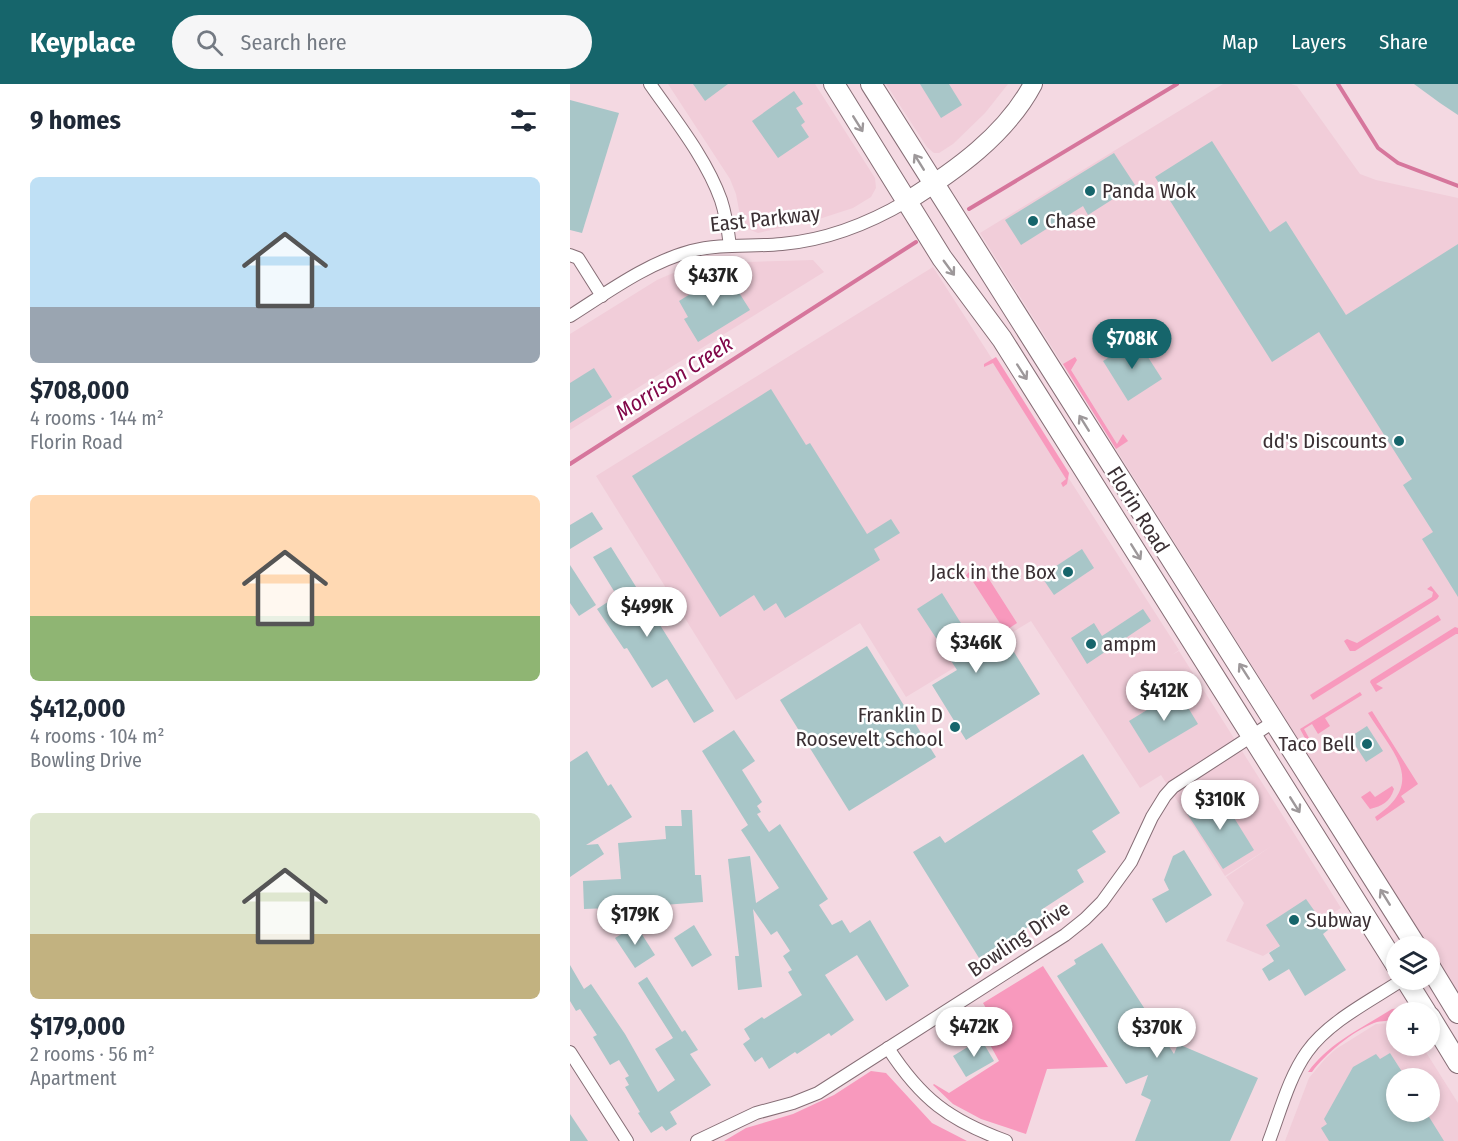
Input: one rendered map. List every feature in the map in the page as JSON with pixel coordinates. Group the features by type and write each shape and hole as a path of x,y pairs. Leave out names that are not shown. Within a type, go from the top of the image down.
{"main road":[{"name":"Florin Road","path":"834,84 942,258 996,331 1386,949"},
{"name":"Florin Road","path":"871,84 1410,936"},
{"path":"1440,983 1458,1013"},
{"path":"1440,1033 1458,1063"}],"street":[{"path":"650,84 687,138 716,189 725,213 730,246"},
{"name":"East Parkway","path":"570,316 667,260 691,251 716,246 780,244 834,234 876,218 907,201 961,164 1003,126 1033,84"},
{"path":"570,255 578,258 602,296"},
{"name":"Bowling Drive","path":"697,1141 756,1113 793,1103 818,1093 1065,935 1107,895 1131,862 1155,811 1173,787 1275,721"},
{"path":"1269,1141 1300,1064 1316,1041 1337,1023 1388,990"},
{"path":"888,1048 908,1078 926,1098 974,1128 1006,1141"},
{"path":"570,1052 627,1141"}],"shaded area":[{"path":"668,84 815,84 875,178 876,188 871,197 853,208 816,220 758,233 748,229 741,221 736,194 730,179"},
{"path":"886,84 1008,84 985,113 953,144 939,153 934,153 927,147"},
{"path":"1223,84 1291,84 1297,86 1360,174 1376,180 1458,198 1458,993 1440,964 1440,936 1422,936 980,233"},
{"path":"813,260 824,272 570,430 570,334 657,280 680,270 709,263"},
{"path":"933,267 1179,650 1172,655 1179,651 1341,908 1263,956 1226,941 1244,903 1226,877 1273,845 1225,876 1161,775 1140,788 1031,621 906,697 860,623 736,700 596,476"},
{"path":"996,357 1069,473 1067,484 1063,487 1061,483 1066,479 993,363 984,367 984,364"},
{"path":"1075,357 1077,360 1071,370 1117,444 1123,434 1128,441 1116,449 1063,364"},
{"path":"980,565 1017,623 1005,631 970,577 961,582 968,573"},
{"path":"1431,586 1439,596 1437,599 1355,651 1350,651 1344,641 1347,639 1357,643 1432,597 1433,592 1427,589"},
{"path":"1438,615 1441,620 1313,700 1310,695"},
{"path":"1455,627 1458,628 1458,634 1376,684 1383,688 1376,692 1371,680"},
{"path":"1360,692 1362,695 1325,718 1330,726 1318,734 1312,724 1304,729 1309,738 1306,740 1300,729"},
{"path":"1372,711 1418,784 1401,796 1405,802 1377,821 1375,817 1391,804 1399,792 1402,779 1395,754 1368,713"},
{"path":"1392,786 1394,789 1385,803 1370,809 1361,797 1370,791 1375,797"},
{"path":"1043,966 1108,1067 1047,1069 1026,1134 981,1119 953,1104 933,1085 949,1093 999,1061 988,1041 1000,1032 983,1003"},
{"path":"1386,1013 1386,1021 1374,1023 1349,1037 1312,1072 1308,1072 1336,1044"},
{"path":"1386,1023 1386,1056 1428,1056 1436,1068 1386,1068 1386,1122 1440,1122 1440,1074 1458,1103 1458,1141 1285,1141 1309,1078 1336,1049 1376,1024"},
{"path":"871,1071 886,1073 932,1123 967,1141 724,1141 746,1128 793,1114 834,1095"}],"building":[{"path":"693,84 728,84 705,101"},
{"path":"920,84 949,84 962,105 941,118"},
{"path":"1414,84 1458,84 1458,115 1440,103"},
{"path":"794,91 803,104 796,108 805,122 801,125 809,137 778,158 752,121"},
{"path":"570,100 619,113 582,233 570,230"},
{"path":"1212,141 1270,232 1286,221 1346,315 1458,244 1458,597 1422,539 1433,532 1403,485 1412,479 1319,332 1272,362 1155,177"},
{"path":"1114,153 1135,185 1088,215 1083,206 1021,245 1005,220"},
{"path":"726,272 750,310 698,342 684,319 688,317 679,301"},
{"path":"1137,340 1162,379 1128,401 1103,361"},
{"path":"594,368 612,397 570,423 570,383"},
{"path":"771,389 806,445 810,443 867,534 891,519 900,533 874,549 880,560 785,618 776,603 764,611 754,595 720,617 632,476"},
{"path":"592,512 603,529 570,549 570,525"},
{"path":"611,547 714,711 694,723 667,679 652,688 627,648 624,649 597,609 617,596 593,557"},
{"name":"Jack in the Box","path":"1082,549 1094,568 1054,595 1041,576"},
{"path":"570,565 596,605 579,616 570,603"},
{"path":"942,593 981,655 1006,639 1040,694 966,740 932,685 957,670 917,609"},
{"path":"1143,609 1151,621 1087,664 1071,638 1094,623 1102,636"},
{"path":"867,646 936,757 849,811 780,700"},
{"path":"1178,691 1198,724 1149,753 1129,721"},
{"name":"Taco Bell","path":"1367,726 1383,751 1366,762 1350,737"},
{"path":"734,730 755,761 742,770 762,802 757,806 761,812 757,814 769,832 780,824 828,899 819,905 832,925 842,920 850,933 870,920 909,986 886,1001 857,955 825,975 854,1020 831,1036 829,1033 769,1069 762,1057 755,1062 743,1044 750,1039 744,1029 802,995 788,972 792,970 783,956 790,951 777,931 771,935 753,909 762,987 738,990 735,956 739,956 728,859 750,856 756,903 779,888 741,830 748,825 702,751"},
{"path":"587,751 608,786 611,784 632,817 586,845 598,844 604,854 570,877 570,762"},
{"path":"1083,754 1120,813 1092,831 1106,852 1077,870 1084,882 1041,910 1045,916 979,958 913,852 940,836 945,843"},
{"path":"1218,792 1254,850 1223,869 1186,812"},
{"path":"681,810 692,810 695,875 701,875 703,902 584,909 583,881 621,879 618,843 666,839 665,826 682,826"},
{"path":"1184,850 1212,895 1166,923 1152,899 1169,890 1164,880 1173,856"},
{"path":"1306,899 1328,930 1323,934 1346,970 1305,996 1289,969 1269,981 1262,969 1274,961 1269,953 1280,946 1266,925"},
{"path":"636,925 655,955 635,968 615,938"},
{"path":"694,925 712,955 692,967 674,938"},
{"path":"1102,943 1174,1054 1178,1044 1258,1078 1230,1141 1135,1141 1151,1100 1141,1095 1148,1075 1126,1084 1057,976 1076,964 1074,960"},
{"path":"570,965 584,989 591,984 625,1034 658,1092 675,1080 655,1049 673,1038 638,983 647,977 682,1032 685,1030 698,1050 690,1054 711,1085 670,1112 677,1124 666,1131 662,1126 651,1133 625,1087 629,1085 625,1078 629,1076 619,1060 610,1065 593,1037 597,1035 580,1009 576,1011 570,1001"},
{"path":"981,1039 994,1061 966,1077 953,1056"},
{"path":"1376,1054 1380,1059 1386,1055 1392,1056 1400,1068 1386,1068 1386,1122 1432,1122 1444,1141 1329,1141 1321,1128 1327,1124 1324,1119 1353,1067"},
{"path":"570,1114 588,1141 570,1141"}],"waterway":[{"name":"Morrison Creek","path":"969,209 1177,84"},
{"name":"Morrison Creek","path":"1338,84 1378,148 1398,163 1458,186"},
{"name":"Morrison Creek","path":"570,464 916,242"}],"place":[{"name":"Panda Wok","path":"1090,191"},
{"name":"Chase","path":"1033,221"},
{"name":"dd's Discounts","path":"1399,441"},
{"name":"Jack in the Box","path":"1068,572"},
{"name":"ampm","path":"1091,644"},
{"name":"Franklin D Roosevelt School","path":"955,727"},
{"name":"Taco Bell","path":"1367,744"},
{"name":"Subway","path":"1294,920"}]}
